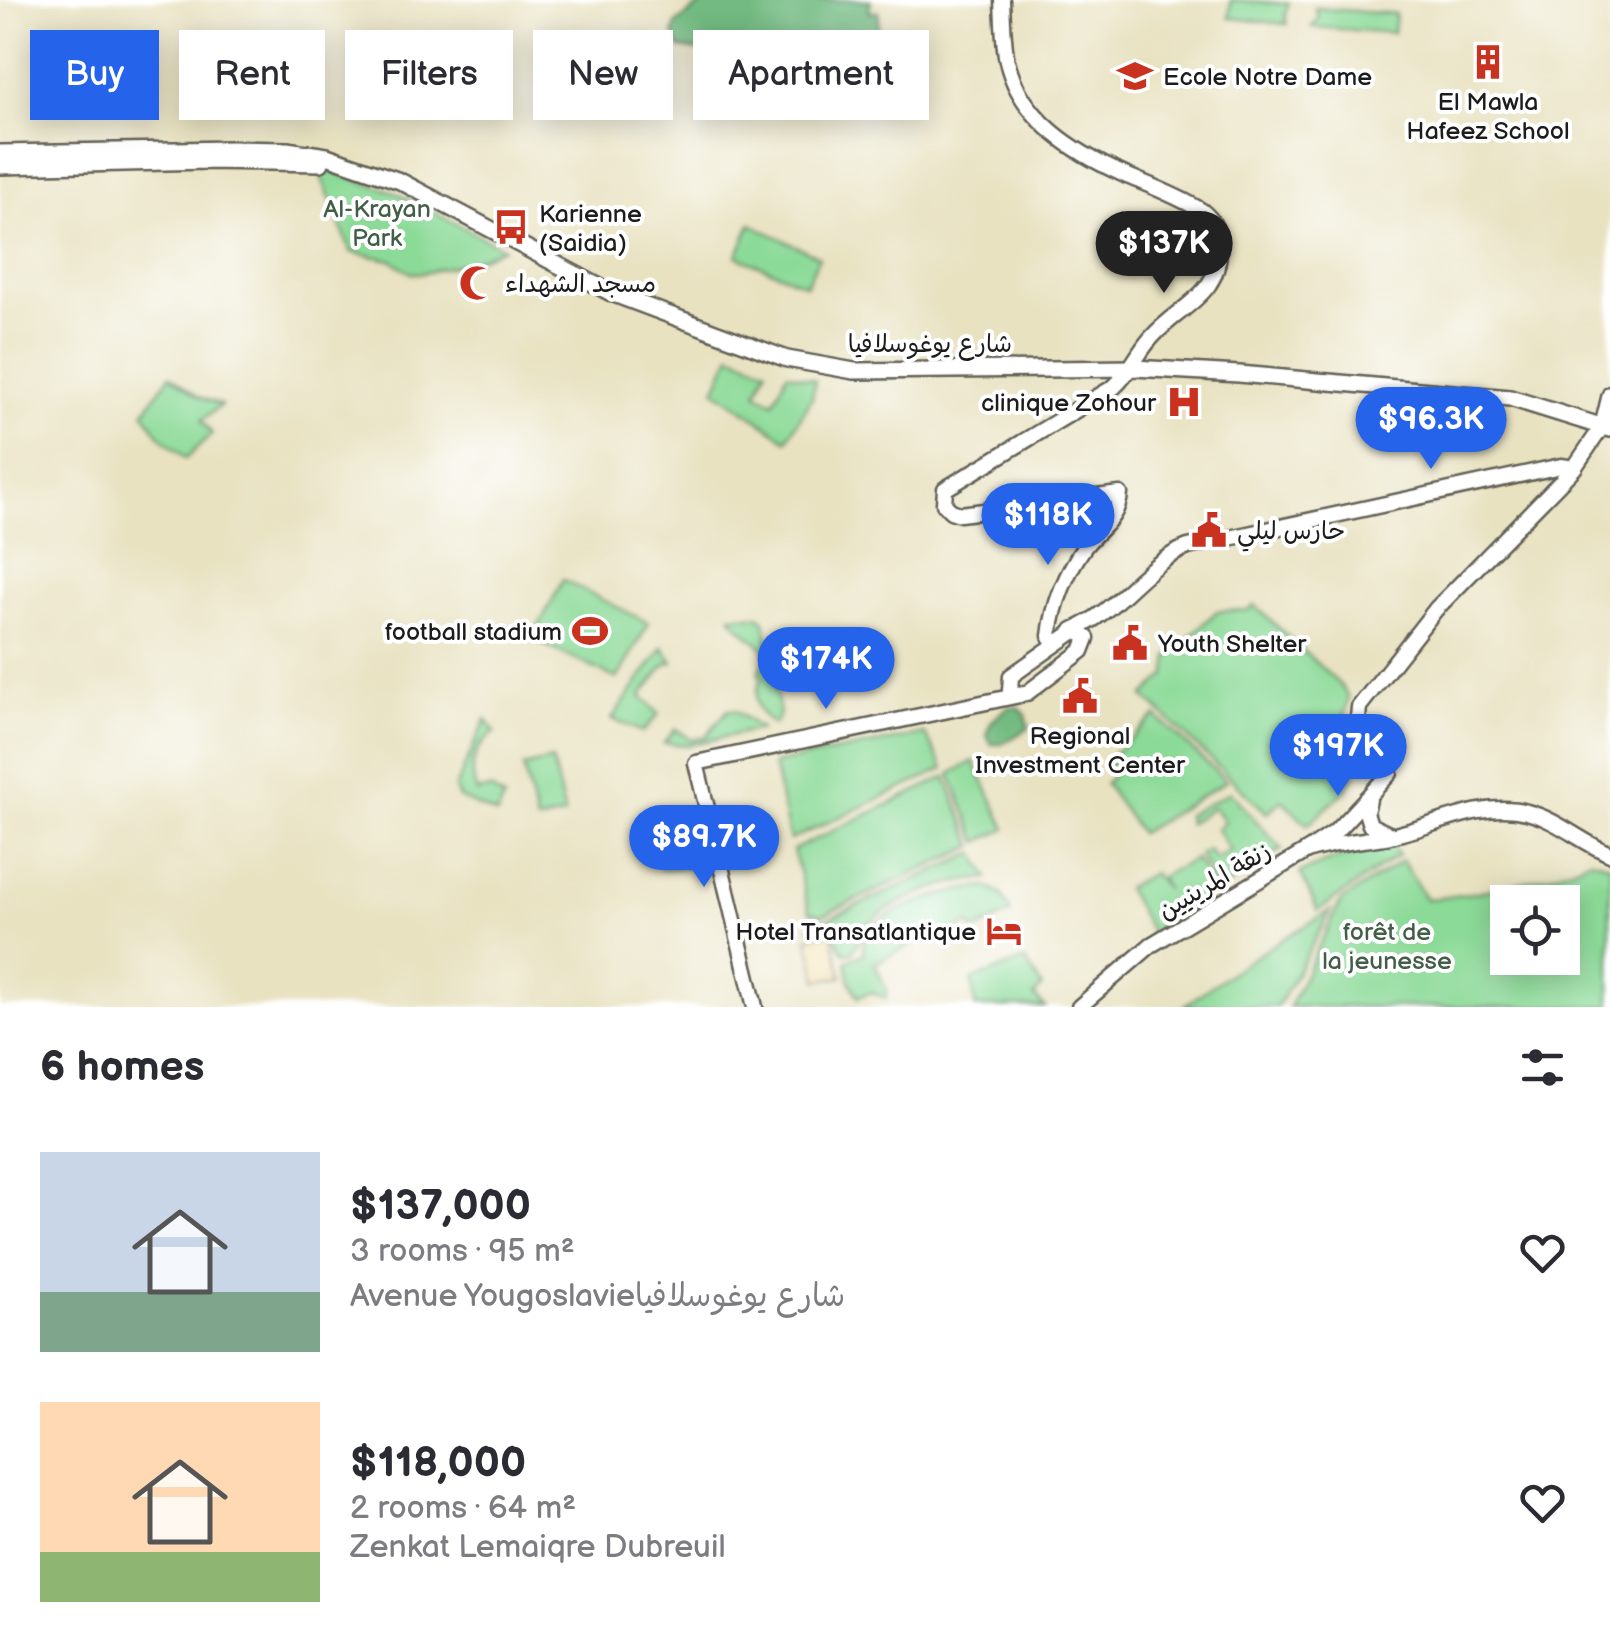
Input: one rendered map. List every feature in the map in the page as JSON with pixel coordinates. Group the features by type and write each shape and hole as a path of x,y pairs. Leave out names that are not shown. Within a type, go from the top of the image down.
{"main road":[{"path":"1002,0 1007,62 1018,90 1035,115 1082,154 1188,202 1209,217 1219,235 1214,279 1150,339 1134,368 1102,396 948,485 943,499 947,508 960,514 1120,494 1117,512 1084,547 1068,576 1051,624 1054,643"},
{"path":"0,153 287,150 327,156 351,165"},
{"path":"0,166 208,161 351,165"},
{"name":"شارع يوغوسلافيا","path":"351,165 417,190 612,292 787,359 854,371 1134,368 1470,393 1521,400 1606,428"},
{"path":"1306,851 1335,832 1390,773 1356,730 1359,707 1436,609 1574,468 1606,428 1610,394"},
{"path":"966,704 1073,630 1102,615 1167,558 1188,547 1561,466 1574,468"},
{"path":"755,1007 696,763 1027,693 1086,645 1102,615"},
{"path":"1073,630 1086,635 1086,645"},
{"path":"1011,676 1009,686 1020,695"},
{"path":"1371,795 1366,812 1370,826 1382,834 1395,835"},
{"name":"زنقة المرينيين","path":"1079,1007 1151,945 1306,851 1326,844 1395,835 1480,812 1509,809 1536,814 1610,854"}],"green space":[{"path":"707,0 871,0 869,12 879,12 878,30 693,30 693,50 679,48 673,34 676,24"},
{"path":"1231,0 1289,4 1287,24 1229,18"},
{"path":"1315,8 1395,14 1393,33 1312,27 1318,16"},
{"name":"Al-Krayan Park","path":"318,168 392,191 503,248 424,273 411,273 391,260 351,252"},
{"path":"751,224 819,257 806,285 737,256"},
{"path":"731,354 767,369 757,393 774,402 787,373 815,380 812,398 787,440 715,390"},
{"path":"170,375 199,397 221,405 202,420 212,434 186,459 159,435 144,412"},
{"name":"football stadium","path":"563,580 649,623 617,679 532,639"},
{"path":"1254,605 1349,698 1342,723 1355,757 1354,776 1345,791 1308,825 1282,800 1267,813 1144,696 1167,675 1169,656 1217,611 1249,610"},
{"path":"731,616 759,616 765,621 780,714 774,725 762,715 757,698 762,677 758,673 768,656"},
{"path":"663,647 673,662 666,664 641,696 659,714 643,732 612,719"},
{"path":"1008,707 1019,707 1029,728 1002,744 991,744 987,736 991,722"},
{"path":"728,710 736,711 760,729 688,745 664,743 676,729 691,740 705,737"},
{"path":"1156,716 1226,781 1140,833 1105,784 1114,773 1107,765 1117,758 1113,753"},
{"path":"486,719 495,732 477,751 473,774 477,792 491,789 504,799 497,815 459,798 455,788"},
{"path":"925,734 944,769 790,840 773,764"},
{"path":"552,760 565,815 537,822 523,767"},
{"path":"974,761 1006,829 978,842 950,774"},
{"path":"946,777 974,846 823,915 810,912 793,850"},
{"path":"1230,792 1282,849 1228,886 1224,881 1217,885 1199,855 1208,850 1215,859 1230,851 1217,829 1225,822 1213,807 1188,824 1187,815"},
{"path":"694,826 705,866 700,867 697,860 689,862 688,867 660,869 665,830"},
{"path":"1393,846 1398,855 1318,911 1300,873 1337,858"},
{"path":"975,853 989,878 944,886 900,902 870,922 852,952 844,953 832,930 815,931 809,927"},
{"path":"1195,859 1214,886 1207,892 1208,897 1151,932 1126,888 1153,873 1166,889 1160,877"},
{"name":"forêt de la jeunesse","path":"1590,859 1610,864 1610,1007 1289,1007 1341,901 1402,861 1426,899 1490,889 1490,975 1580,975 1580,885 1511,885"},
{"path":"987,887 1001,894 1011,913 975,931 968,924 941,938 934,934 875,963 886,998 870,992 858,997 849,979 847,960 863,954 865,938 873,927 920,902"},
{"path":"1331,911 1277,1007 1183,1007 1255,956"},
{"path":"1025,960 1042,987 1034,996 1045,1007 975,1007 972,980"}],"sand":[{"path":"832,932 842,977 818,980 808,937"}],"place":[{"name":"El Mawla Hafeez School","path":"1488,62"},
{"name":"Ecole Notre Dame","path":"1135,76"},
{"name":"Karienne (Saidia)","path":"511,227"},
{"name":"مسجد الشهداء","path":"477,283"},
{"name":"clinique Zohour","path":"1184,402"},
{"name":"حارس ليلي","path":"1209,530"},
{"name":"football stadium","path":"590,631"},
{"name":"Youth Shelter","path":"1130,643"},
{"name":"Regional Investment Center","path":"1080,696"},
{"name":"Hotel Transatlantique","path":"1004,931"}]}
